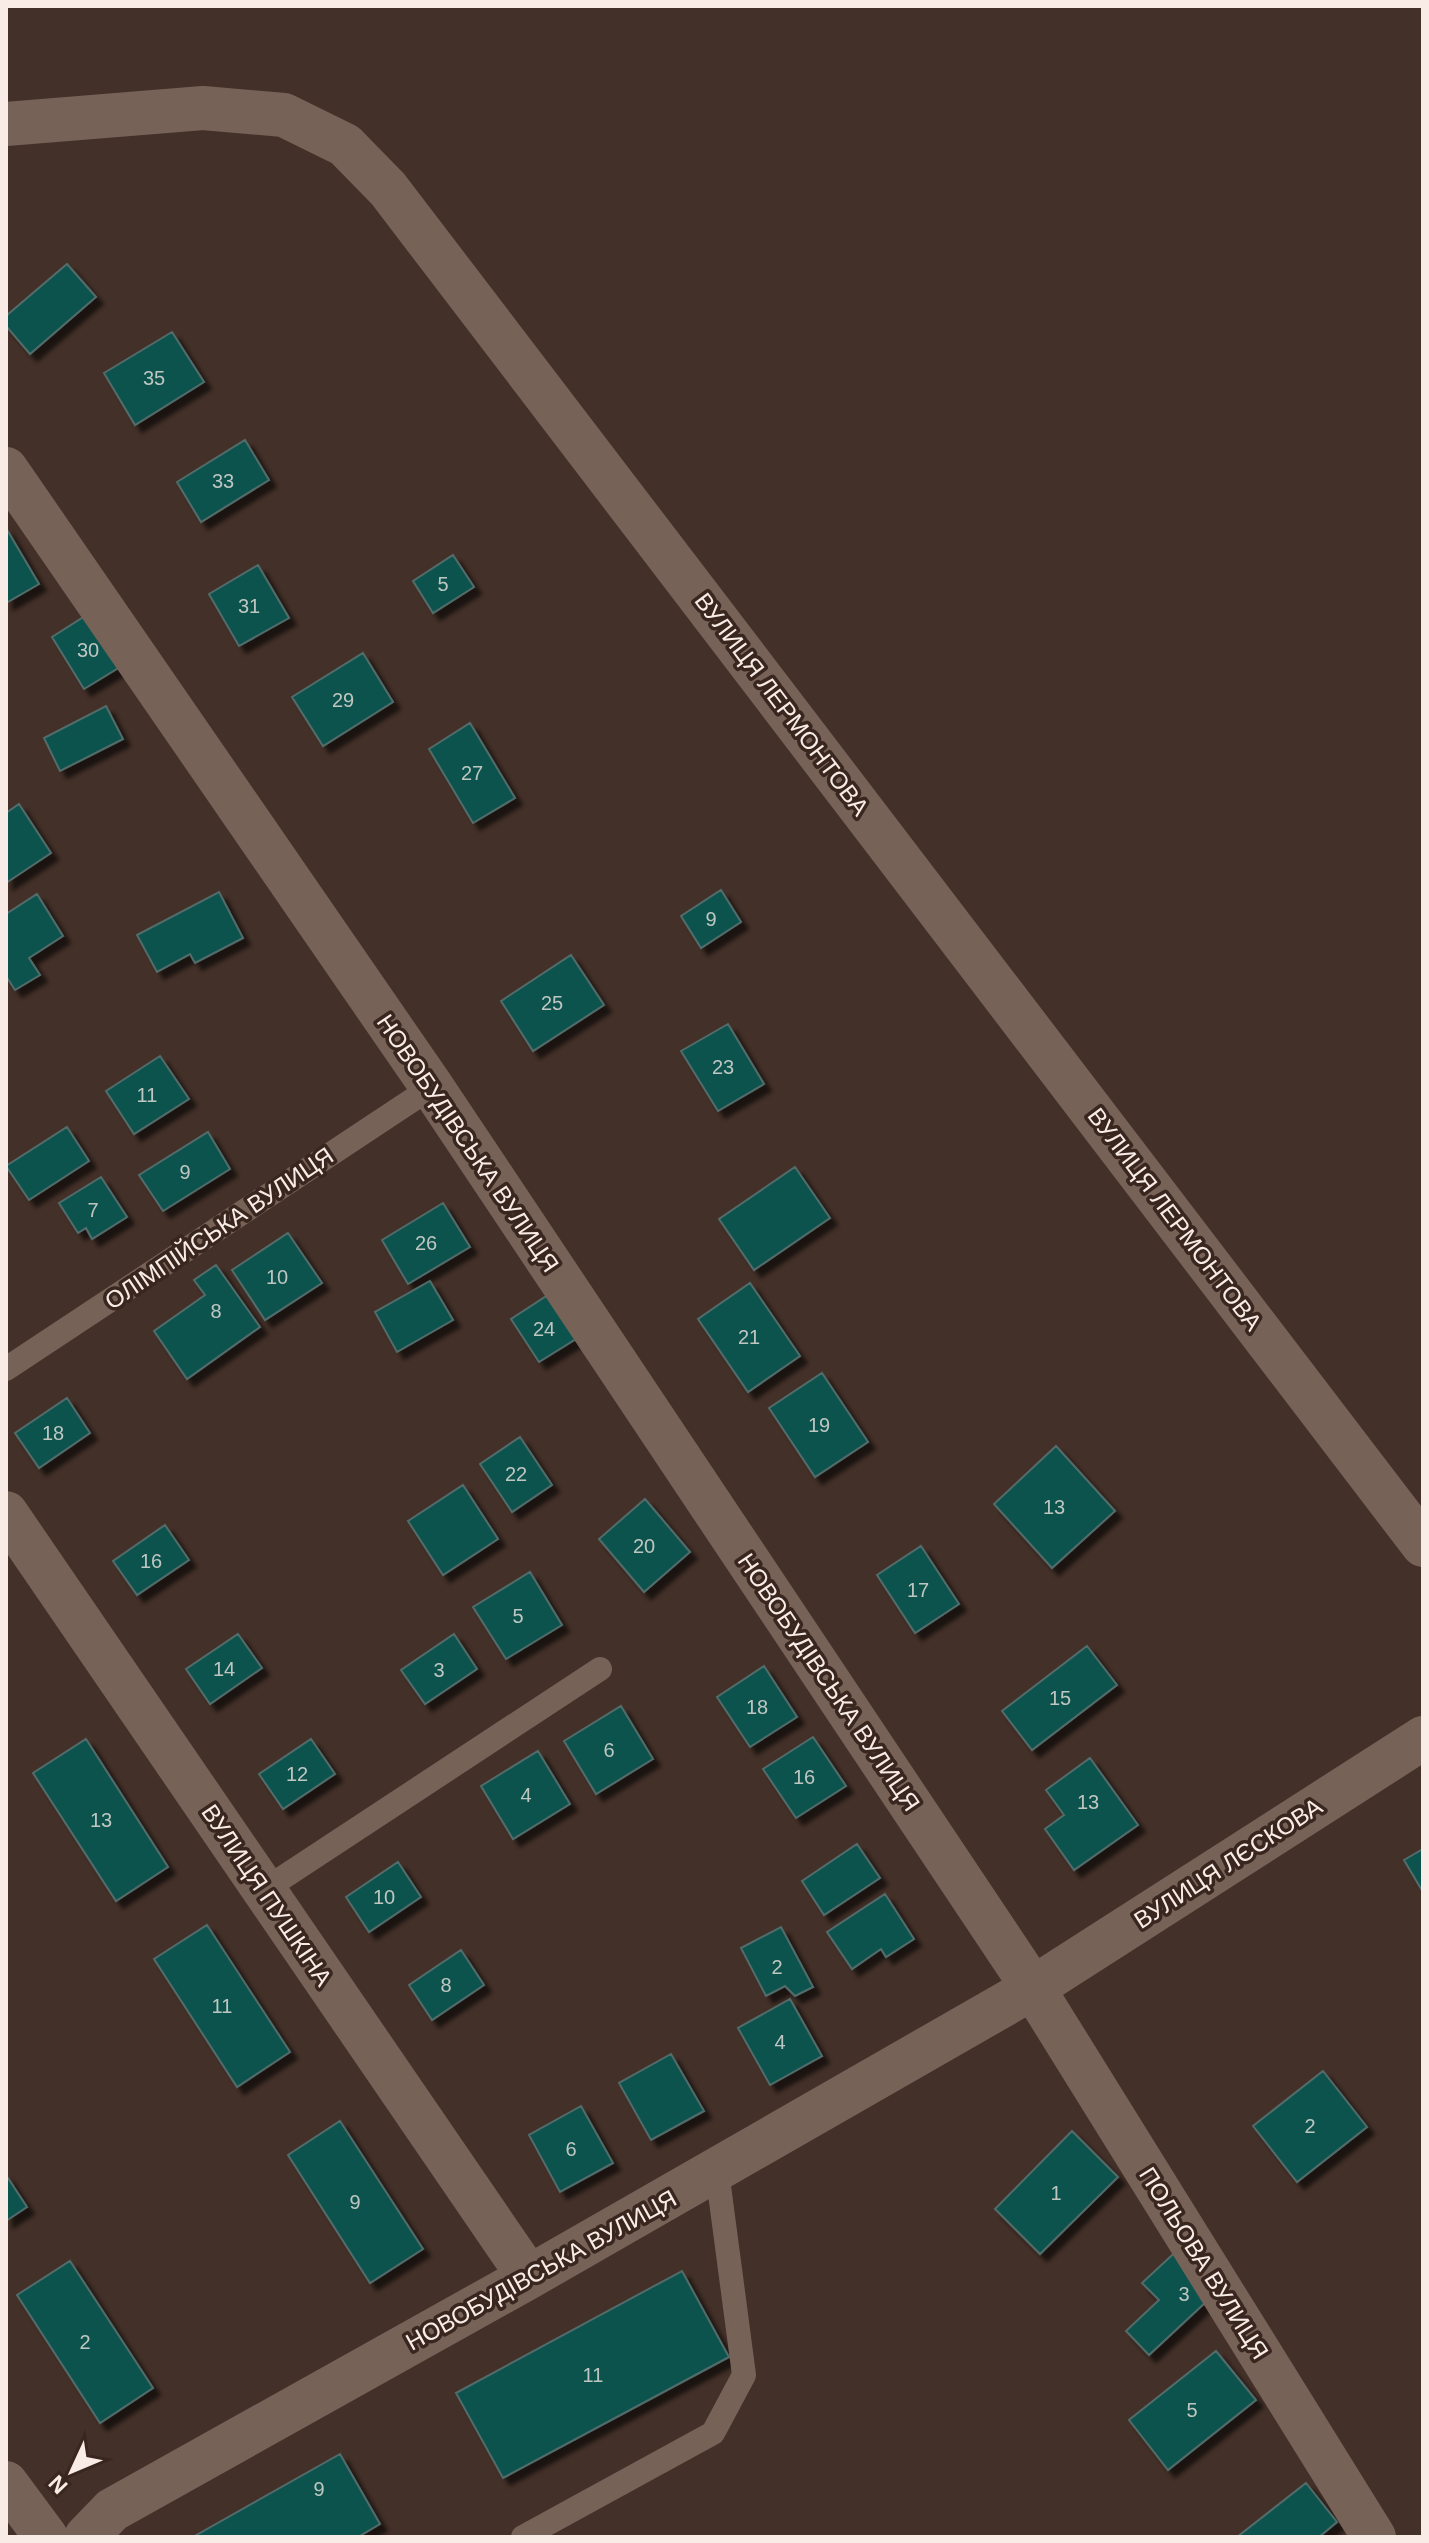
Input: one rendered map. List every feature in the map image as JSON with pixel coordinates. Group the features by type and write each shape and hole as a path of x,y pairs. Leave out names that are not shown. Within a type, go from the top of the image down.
{"street":[{"name":"ВУЛИЦЯ ЛЕРМОНТОВА","path":"6,124 203,108 284,115 345,145 398,202 1423,1545"},
{"name":"НОВОБУДІВСЬКА ВУЛИЦЯ","path":"6,469 432,1087 1033,1988 717,2171 112,2510 86,2537"},
{"name":"ВУЛИЦЯ ПУШКІНА","path":"6,1513 529,2277"},
{"name":"ВУЛИЦЯ ЛЄСКОВА","path":"1033,1988 1423,1738"},
{"name":"ПОЛЬОВА ВУЛИЦЯ","path":"1033,1988 1374,2537"},
{"path":"6,2483 46,2537"}],"lane":[{"name":"ОЛІМПІЙСЬКА ВУЛИЦЯ","path":"6,1369 432,1087"},
{"path":"264,1890 600,1669"},
{"path":"523,2537 713,2433 744,2375 717,2171"}],"building":[{"path":"67,264 96,297 30,354 6,326 6,316"},
{"path":"172,332 204,382 135,425 104,373"},
{"path":"245,440 269,480 201,522 177,482"},
{"path":"6,528 39,584 6,603"},
{"path":"453,555 474,587 433,613 413,581"},
{"path":"258,565 289,618 239,646 209,594"},
{"path":"93,611 125,664 84,689 52,637"},
{"path":"363,653 393,702 323,746 292,697"},
{"path":"106,706 123,739 60,771 44,738"},
{"path":"470,723 515,798 473,823 429,749"},
{"path":"19,804 51,853 6,883 6,813"},
{"path":"721,890 741,922 701,948 681,916"},
{"path":"219,892 243,938 195,963 190,954 157,972 137,935"},
{"path":"37,894 63,936 29,958 40,975 15,990 6,976 6,914"},
{"path":"571,955 604,1005 533,1051 501,1001"},
{"path":"728,1024 764,1084 718,1111 681,1051"},
{"path":"160,1056 189,1099 134,1134 106,1091"},
{"path":"67,1127 89,1161 29,1200 6,1166"},
{"path":"208,1132 230,1169 163,1211 139,1175"},
{"path":"795,1167 830,1218 754,1270 719,1219"},
{"path":"101,1177 127,1217 92,1239 86,1228 78,1233 59,1203"},
{"path":"443,1203 470,1247 408,1284 382,1240"},
{"path":"288,1233 322,1283 265,1320 232,1270"},
{"path":"216,1265 260,1327 187,1379 154,1331 205,1295 194,1280"},
{"path":"430,1281 453,1320 397,1352 375,1312"},
{"path":"750,1283 800,1356 748,1392 698,1319"},
{"path":"548,1295 576,1339 539,1362 511,1319"},
{"path":"822,1373 868,1442 815,1477 769,1408"},
{"path":"67,1398 90,1433 39,1468 15,1433"},
{"path":"520,1437 552,1485 512,1512 480,1464"},
{"path":"1056,1446 1115,1511 1052,1568 994,1504"},
{"path":"463,1485 498,1539 443,1575 408,1521"},
{"path":"645,1499 690,1552 644,1592 599,1539"},
{"path":"165,1525 189,1560 137,1595 113,1561"},
{"path":"921,1546 959,1604 915,1633 877,1575"},
{"path":"530,1572 562,1625 506,1659 473,1607"},
{"path":"238,1634 262,1668 210,1704 186,1669"},
{"path":"454,1634 477,1669 425,1704 401,1670"},
{"path":"1087,1646 1117,1685 1032,1750 1002,1711"},
{"path":"764,1666 797,1717 750,1747 717,1697"},
{"path":"621,1706 653,1759 596,1794 564,1741"},
{"path":"813,1737 846,1786 796,1818 763,1769"},
{"path":"86,1739 168,1867 116,1901 33,1773"},
{"path":"311,1739 335,1774 283,1809 259,1774"},
{"path":"538,1751 570,1804 513,1839 481,1786"},
{"path":"1090,1758 1138,1825 1074,1870 1045,1829 1064,1815 1046,1790"},
{"path":"857,1844 880,1878 824,1915 802,1881"},
{"path":"1423,1849 1423,1892 1404,1860"},
{"path":"398,1862 421,1897 369,1932 346,1897"},
{"path":"885,1894 914,1939 886,1957 881,1949 852,1969 827,1932"},
{"path":"207,1925 290,2052 237,2087 154,1959"},
{"path":"781,1927 813,1987 795,1996 785,1986 766,1996 741,1948"},
{"path":"461,1950 484,1985 432,2020 409,1985"},
{"path":"790,1999 822,2056 770,2085 738,2028"},
{"path":"671,2054 704,2111 651,2140 619,2083"},
{"path":"1323,2071 1367,2127 1297,2182 1253,2126"},
{"path":"581,2106 613,2163 560,2192 529,2135"},
{"path":"340,2121 423,2249 370,2283 288,2155"},
{"path":"1072,2131 1118,2177 1040,2254 995,2209"},
{"path":"6,2175 27,2207 6,2221"},
{"path":"1183,2245 1222,2287 1149,2355 1126,2331 1159,2300 1142,2283"},
{"path":"70,2261 153,2388 100,2423 17,2295"},
{"path":"682,2271 729,2357 503,2478 456,2393"},
{"path":"1216,2351 1256,2400 1168,2470 1129,2420"},
{"path":"340,2454 380,2524 358,2537 193,2537"},
{"path":"1306,2483 1337,2522 1319,2537 1237,2537"}]}
